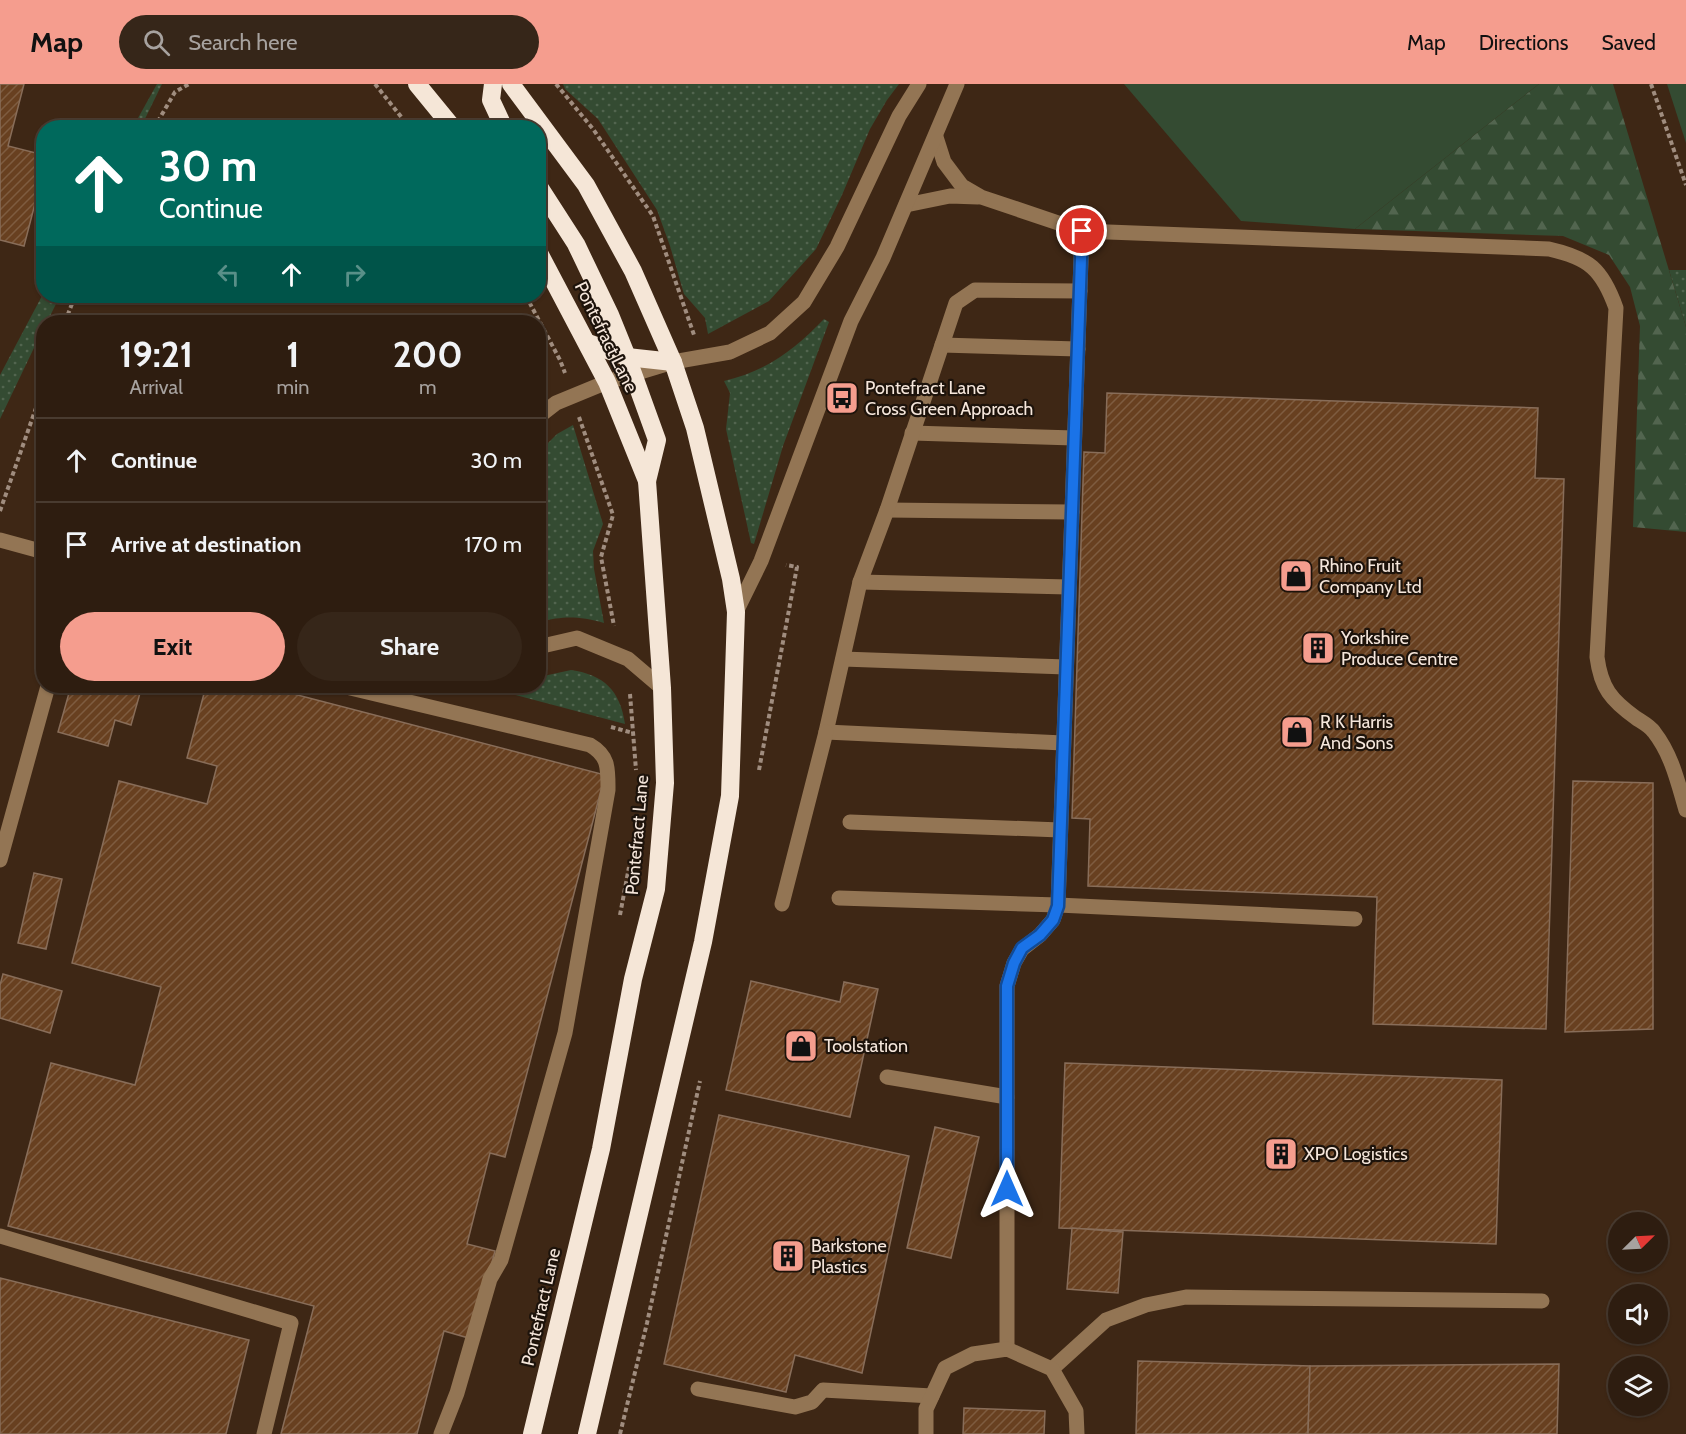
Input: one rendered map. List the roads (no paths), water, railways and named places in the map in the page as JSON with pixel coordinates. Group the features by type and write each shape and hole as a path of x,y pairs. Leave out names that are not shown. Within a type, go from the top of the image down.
{"highway":[{"path":"417,84 447,120"},
{"path":"493,84 491,100 500,120"},
{"path":"511,84 537,120"},
{"path":"546,132 586,186 633,271 673,362 695,428 732,579 736,612 730,796 703,942 587,1434"},
{"path":"546,197 576,244 610,315 657,440 647,481"},
{"name":"Pontefract Lane","path":"532,1434 601,1149 633,979 656,889 665,783 662,688 647,481 607,382 546,266"},
{"path":"588,343 627,357 673,362"}],"street":[{"path":"546,411 556,403 607,382 673,362 730,352 770,333 804,302 837,247 899,116 919,84"},
{"path":"736,612 761,561 851,321 883,258 936,136 952,88"},
{"path":"936,136 944,162 962,186 981,197 1082,231 1549,249 1572,254 1593,266 1608,285 1616,308 1597,657 1599,674 1606,690 1617,704 1652,730 1668,752 1686,810"},
{"path":"906,205 950,196 981,197"},
{"path":"1007,1349 1007,986 1014,963 1022,948 1040,935 1053,920 1058,906 1082,231"},
{"path":"782,904 826,732 860,582 887,510 956,303 975,290 1080,291"},
{"path":"942,345 1078,349"},
{"path":"912,433 1074,438"},
{"path":"887,510 1072,512"},
{"path":"0,540 36,550"},
{"path":"860,582 1069,587"},
{"path":"546,645 578,638 628,659 662,688"},
{"path":"843,659 1066,668"},
{"path":"0,860 46,693"},
{"path":"371,693 590,745 600,751 608,772 608,790 565,1033 501,1260 490,1279 458,1394 441,1434"},
{"path":"826,732 1064,743"},
{"path":"850,822 1060,830"},
{"path":"839,898 1355,919"},
{"path":"887,1077 1007,1097"},
{"path":"0,1236 291,1323 264,1434"},
{"path":"1052,1369 1106,1320 1146,1305 1186,1297 1542,1300"},
{"path":"926,1434 926,1409 945,1368 972,1354 1007,1349 1052,1369 1076,1411 1077,1434"},
{"path":"698,1389 795,1407 812,1402 823,1390 932,1396"}],"place":[{"name":"Pontefract Lane Cross Green Approach","path":"842,398"},
{"name":"Rhino Fruit Company Ltd","path":"1296,576"},
{"name":"Yorkshire Produce Centre","path":"1318,648"},
{"name":"R K Harris And Sons","path":"1297,732"},
{"name":"Toolstation","path":"801,1046"},
{"name":"XPO Logistics","path":"1281,1154"},
{"name":"Barkstone Plastics","path":"788,1256"}]}
